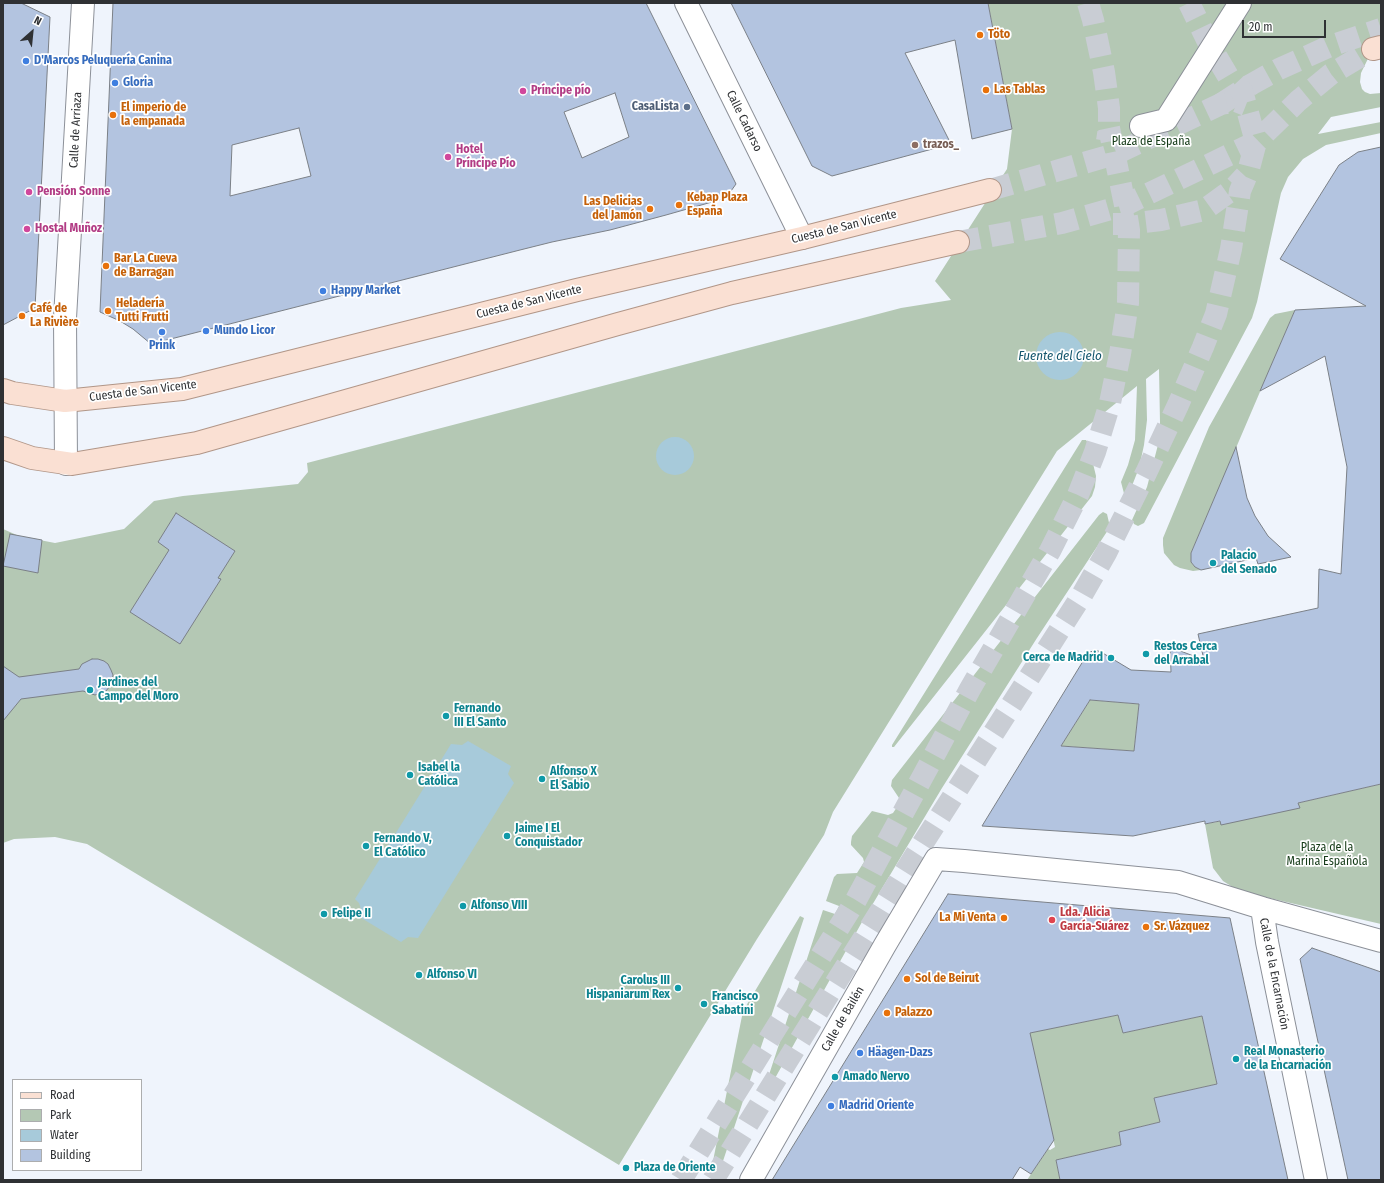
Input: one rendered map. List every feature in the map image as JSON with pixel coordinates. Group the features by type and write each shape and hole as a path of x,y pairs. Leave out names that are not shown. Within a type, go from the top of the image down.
{"main road":[{"name":"Cuesta de San Vicente","path":"3,390 12,393 65,401 182,389 577,290 802,238 990,190"},
{"path":"3,448 32,458 72,464 197,443 732,293 958,242"}],"street":[{"name":"Calle de Arriaza","path":"65,401 65,318 82,3"},
{"name":"Calle Cadarso","path":"686,3 802,238"},
{"path":"1141,126 1166,120 1240,3"},
{"path":"65,401 66,464"},
{"name":"Calle de Bailén","path":"751,1180 881,952 936,860 972,862 1178,882 1262,908"},
{"path":"1262,908 1381,941"},
{"name":"Calle de la Encarnación","path":"1262,908 1267,942 1316,1180"}],"green space":[{"name":"Plaza de España","path":"988,3 1381,3 1381,32 1361,73 1360,82 1362,89 1365,92 1370,94 1381,93 1381,107 1331,117 1318,134 1381,122 1381,133 1326,145 1303,159 1288,177 1281,193 1257,302 1252,318 1144,523 1138,526 1134,524 1132,520 1147,487 1159,441 1159,369 1146,379 1147,420 1144,445 1139,468 1126,501 1121,482 1128,465 1135,440 1137,386 1057,451 833,812 824,835 757,939 619,1165 87,844 55,837 14,839 3,843 3,529 19,536 55,543 124,529 154,501 183,496 298,484 308,472 307,463 901,308 951,300 935,281 1007,169 1012,129"},
{"path":"1295,310 1191,553 1191,562 1195,567 1201,570 1193,571 1180,568 1174,565 1164,553 1163,538 1209,427 1270,318 1275,314"},
{"path":"1082,440 1086,440 1088,443 1096,476 1092,496 894,747 892,747 892,745"},
{"path":"1103,512 1107,514 1110,527 1037,638 942,788 862,922 767,1092 764,1090 823,910 835,914 839,906 826,901 834,877 837,874 857,873 864,862 863,858 851,845 852,836 872,811 888,815 893,813 901,801 891,786 892,780 1099,515"},
{"path":"1090,700 1139,704 1134,751 1061,746"},
{"name":"Plaza de la Marina Española","path":"1381,784 1381,924 1239,891 1223,881 1213,868 1205,824 1299,808 1298,803"},
{"path":"800,916 804,918 719,1173 716,1176 713,1175 711,1171 743,1011"},
{"path":"1118,1015 1123,1033 1202,1016 1217,1084 1154,1098 1160,1122 1119,1132 1121,1145 1056,1160 1060,1180 1027,1180 1048,1149 1050,1150 1055,1147 1029,1033"}],"water":[{"name":"Fuente del Cielo","path":"1055,332 1065,332 1077,339 1084,351 1084,361 1077,373 1065,380 1055,380 1047,376 1040,369 1036,361 1036,351 1040,343 1047,336"},
{"path":"675,437 685,440 691,446 694,456 691,466 685,472 675,475 665,472 659,466 656,456 659,446 665,440"},
{"path":"468,741 511,766 508,774 514,783 418,938 408,937 401,942 358,916 361,909 359,903 355,899 451,744 462,745"}],"building":[{"path":"3,3 21,3 50,17 35,308 3,325"},
{"path":"113,3 646,3 736,184 726,198 666,215 610,230 520,250 151,344 133,329 100,312","holes":["615,93 629,137 582,158 564,112","299,128 311,176 230,196 232,145"]},
{"path":"731,3 988,3 1012,129 972,139 955,40 905,53 951,144 832,176 812,166"},
{"path":"1381,147 1381,784 1298,803 1300,808 1221,825 1220,821 1205,824 1205,821 1133,836 982,826 1088,653 1095,650 1101,652 1131,670 1171,672 1170,647 1204,660 1198,634 1318,608 1319,569 1341,574 1347,467 1325,356 1260,391 1295,310 1366,306 1280,259 1339,165 1358,152","holes":["1090,700 1139,704 1134,751 1061,746"]},
{"path":"1236,447 1247,498 1255,516 1268,536 1291,557 1258,564 1256,558 1201,570 1195,567 1191,562 1191,553"},
{"path":"176,513 235,551 218,578 221,579 180,644 130,612 169,550 158,542"},
{"path":"10,534 42,540 38,573 3,566"},
{"path":"92,659 104,661 108,664 111,670 113,675 112,681 106,691 95,695 83,691 21,699 3,721 3,666 19,677 79,669 82,664"},
{"path":"948,894 1230,918 1288,1180 1060,1180 1056,1160 1121,1145 1119,1132 1160,1122 1154,1098 1217,1084 1202,1016 1123,1033 1118,1015 1030,1033 1054,1140 1031,1174 1020,1167 1012,1180 772,1180"},
{"path":"1312,948 1381,972 1381,1180 1348,1180 1300,959"}],"tunnel":[{"path":"1088,3 1104,72 1109,108 1109,128 1107,141"},
{"path":"713,1180 916,854 1082,595 1106,553 1146,473 1203,347 1216,314 1231,249 1240,191 1248,172 1256,142 1242,91 1228,76 1209,44 1189,3"},
{"path":"1221,104 1279,69 1330,46 1381,29"},
{"path":"958,242 1062,223 1125,205 1256,142 1298,101 1331,74 1373,49"},
{"path":"990,190 1115,154 1221,104 1236,101 1246,105"},
{"path":"681,1180 856,900 970,689 1050,551 1078,495 1095,452 1110,403 1128,303 1129,230 1109,128"},
{"path":"1113,224 1128,224 1161,220 1204,210 1233,189 1245,176"}],"place":[{"name":"Töto","path":"980,35"},
{"name":"D'Marcos Peluquería Canina","path":"26,61"},
{"name":"Gloria","path":"115,83"},
{"name":"Las Tablas","path":"986,90"},
{"name":"Príncipe pío","path":"523,91"},
{"name":"CasaLista","path":"687,107"},
{"name":"El imperio de la empanada","path":"113,115"},
{"name":"trazos_","path":"915,145"},
{"name":"Hotel Príncipe Pío","path":"448,157"},
{"name":"Pensión Sonne","path":"29,192"},
{"name":"Kebap Plaza España","path":"679,205"},
{"name":"Las Delicias del Jamón","path":"650,209"},
{"name":"Hostal Muñoz","path":"27,229"},
{"name":"Bar La Cueva de Barragan","path":"106,266"},
{"name":"Happy Market","path":"323,291"},
{"name":"Heladería Tutti Frutti","path":"108,311"},
{"name":"Café de La Rivière","path":"22,316"},
{"name":"Mundo Licor","path":"206,331"},
{"name":"Prink","path":"162,332"},
{"name":"Palacio del Senado","path":"1213,563"},
{"name":"Restos Cerca del Arrabal","path":"1146,654"},
{"name":"Cerca de Madrid","path":"1111,658"},
{"name":"Jardines del Campo del Moro","path":"90,690"},
{"name":"Fernando III El Santo","path":"446,716"},
{"name":"Isabel la Católica","path":"410,775"},
{"name":"Alfonso X El Sabio","path":"542,779"},
{"name":"Jaime I El Conquistador","path":"507,836"},
{"name":"Fernando V, El Católico","path":"366,846"},
{"name":"Alfonso VIII","path":"463,906"},
{"name":"Felipe II","path":"324,914"},
{"name":"La Mi Venta","path":"1004,918"},
{"name":"Lda. Alicia García-Suárez","path":"1052,920"},
{"name":"Sr. Vázquez","path":"1146,927"},
{"name":"Alfonso VI","path":"419,975"},
{"name":"Sol de Beirut","path":"907,979"},
{"name":"Carolus III Hispaniarum Rex","path":"678,988"},
{"name":"Francisco Sabatini","path":"704,1004"},
{"name":"Palazzo","path":"887,1013"},
{"name":"Häagen-Dazs","path":"860,1053"},
{"name":"Real Monasterio de la Encarnación","path":"1236,1059"},
{"name":"Amado Nervo","path":"835,1077"},
{"name":"Madrid Oriente","path":"831,1106"},
{"name":"Plaza de Oriente","path":"626,1168"}]}
